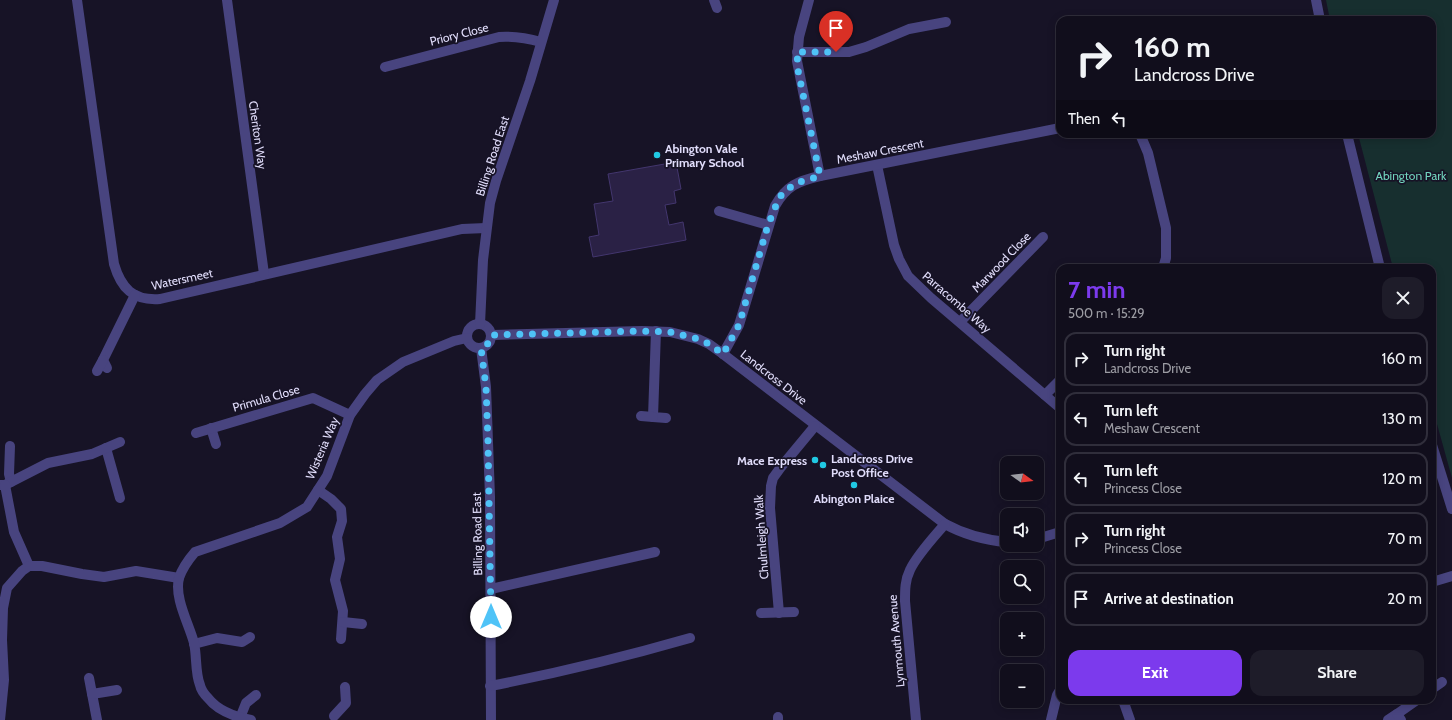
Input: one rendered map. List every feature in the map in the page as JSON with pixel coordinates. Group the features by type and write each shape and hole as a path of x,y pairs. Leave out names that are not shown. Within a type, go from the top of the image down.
{"street":[{"path":"77,0 114,264 117,276 125,287 135,295 102,366"},
{"name":"Cheriton Way","path":"227,0 264,274"},
{"name":"Billing Road East","path":"480,324 486,228 496,181 530,81 554,0"},
{"path":"809,0 799,38 797,52 798,70 820,176"},
{"path":"1316,0 1319,16"},
{"path":"797,52 849,52 866,48 909,29 946,22"},
{"name":"Priory Close","path":"385,67 499,38 519,37 541,42"},
{"name":"Meshaw Crescent","path":"723,354 739,325 775,206 784,192 796,183 820,176 1056,129"},
{"path":"1142,138 1148,153 1166,228 1166,258 1164,264"},
{"path":"1348,138 1379,264"},
{"name":"Parracombe Way","path":"877,165 894,245 908,276 924,292 1056,405"},
{"path":"719,211 768,225"},
{"name":"Watersmeet","path":"135,295 148,300 160,299 462,229 486,228"},
{"name":"Marwood Close","path":"960,322 1043,237"},
{"path":"480,324 486,326 492,335 487,346 475,348 470,344 467,338 468,331 473,326 480,324"},
{"path":"653,417 656,331"},
{"name":"Landcross Drive","path":"492,335 656,331 683,334 698,339 709,344 723,354 815,426 945,524 968,535 983,540 1000,541"},
{"name":"Wisteria Way","path":"179,578 189,559 195,552 280,523 307,507 334,460 350,415 377,380 403,362 454,341 467,338"},
{"name":"Billing Road East","path":"481,348 485,381 488,441 491,589 491,720"},
{"path":"1045,395 1056,384"},
{"name":"Primula Close","path":"196,433 313,398 350,415"},
{"path":"642,416 666,418"},
{"name":"Chulmleigh Walk","path":"780,613 770,508 771,486 781,467 815,426"},
{"path":"211,428 216,444"},
{"path":"5,484 48,462 92,454 120,442"},
{"path":"10,446 9,474 5,484 14,532 29,566"},
{"path":"106,448 120,498"},
{"path":"1436,458 1452,509"},
{"path":"318,490 331,499 341,509 342,521 337,537 340,559 336,580 343,611 341,638"},
{"name":"Lynmouth Avenue","path":"916,720 905,601 906,580 910,569 945,524"},
{"path":"1044,537 1056,533"},
{"path":"491,589 655,552"},
{"path":"0,720 4,680 1,640 3,608 7,588 22,571 29,566 42,566 104,577 136,571 179,578 178,589 182,608 194,644 200,685 209,700 220,710 240,718 251,720"},
{"path":"1436,581 1452,576"},
{"path":"761,613 794,612"},
{"path":"343,622 362,624"},
{"path":"194,644 217,638 242,642 250,637"},
{"path":"490,686 533,678 636,653 690,638"},
{"path":"89,678 97,720"},
{"path":"1436,686 1442,682"},
{"path":"334,719 346,703 345,686"},
{"path":"92,694 117,690"},
{"path":"240,718 246,703 256,695"},
{"path":"1051,720 1056,699"},
{"path":"1124,704 1130,720"},
{"path":"1388,720 1399,717 1413,704"}],"green space":[{"name":"Abington Park","path":"1326,0 1452,0 1452,478 1436,420 1436,264 1392,264 1359,138 1436,138 1436,16 1329,16"}],"building":[{"path":"676,162 681,189 674,191 676,203 665,205 669,225 683,222 686,240 593,257 589,237 599,235 594,204 613,201 608,174"}],"place":[{"name":"Abington Vale Primary School","path":"657,155"},
{"name":"Mace Express","path":"815,460"},
{"name":"Landcross Drive Post Office","path":"823,465"},
{"name":"Abington Plaice","path":"854,485"}],"route":[{"path":"491,617 490,497 486,387 484,361 481,348 487,346 492,335 656,331 683,334 698,339 709,344 723,354 739,325 768,225 779,198 796,183 820,176 798,70 797,52 836,52"}]}
